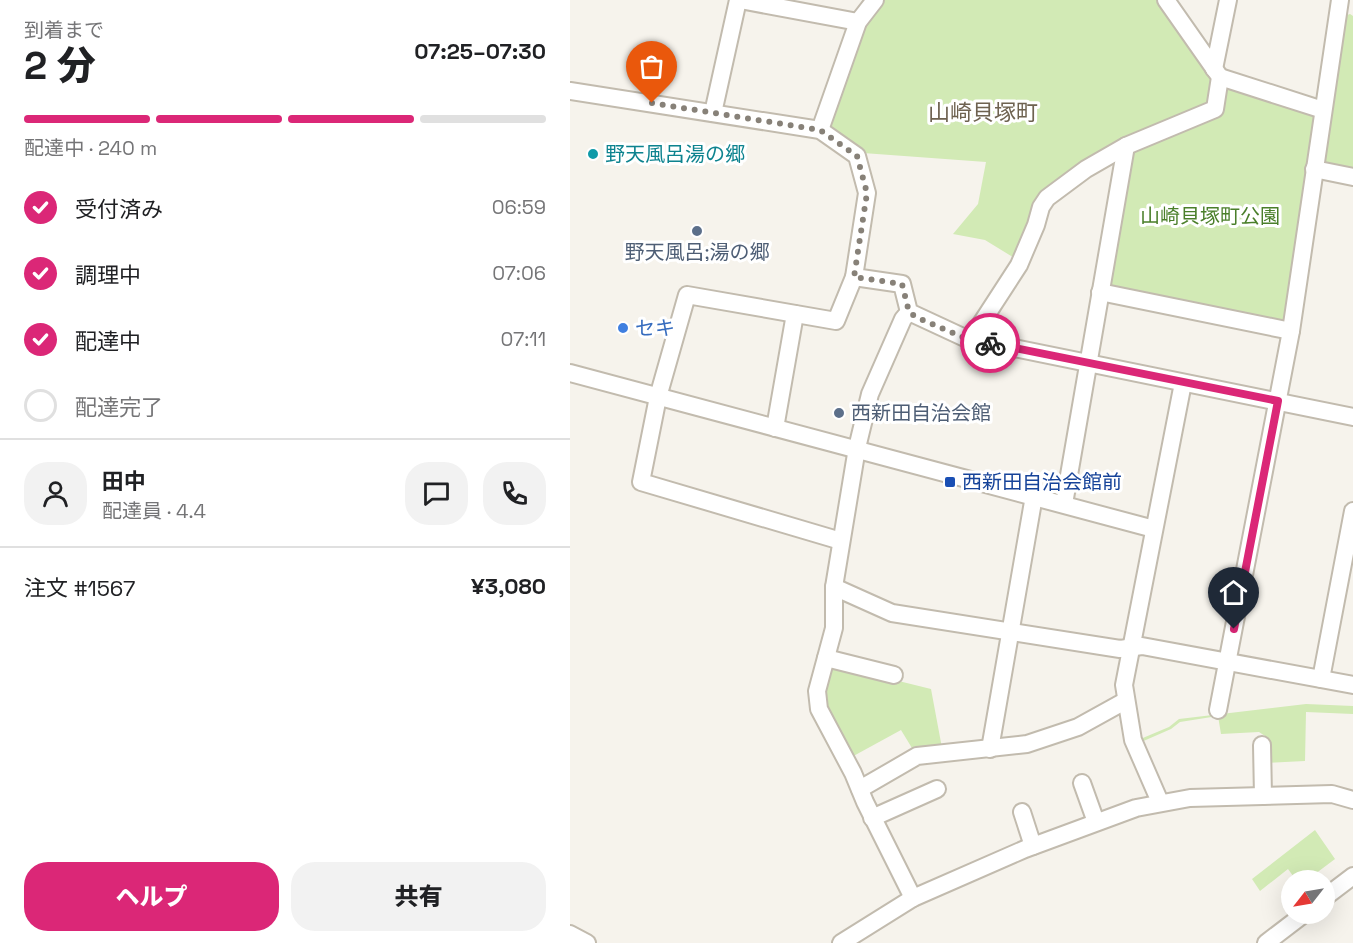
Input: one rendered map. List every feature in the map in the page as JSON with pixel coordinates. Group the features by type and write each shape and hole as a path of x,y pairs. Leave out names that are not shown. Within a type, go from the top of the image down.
{"street":[{"path":"713,113 739,0 858,22"},
{"path":"820,130 858,22 874,0"},
{"path":"1166,0 1217,73 1323,110"},
{"path":"971,339 1019,265 1041,207 1047,198 1086,170 1126,146 1215,109 1217,73 1228,0"},
{"path":"1218,710 1291,331 1323,110 1347,3"},
{"path":"570,91 820,130 857,156 867,193 854,277 836,321 687,295 658,397 642,482 841,541"},
{"path":"1064,504 1126,146"},
{"path":"1314,169 1353,177"},
{"path":"854,277 902,284 909,312"},
{"path":"1100,292 1291,331"},
{"path":"909,312 971,339 1353,417"},
{"path":"909,312 903,319 870,394 857,448 841,541 834,587 834,628 817,691 819,709 913,898"},
{"path":"775,428 795,314"},
{"path":"570,373 1155,528"},
{"path":"1160,802 1133,740 1124,685 1183,383"},
{"path":"990,749 1035,496"},
{"path":"1322,679 1353,511"},
{"path":"834,587 892,613 1120,649 1142,646 1353,685"},
{"path":"826,658 894,675"},
{"path":"860,789 918,756 1027,744 1055,736 1110,711 1125,700"},
{"path":"1262,746 1263,796"},
{"path":"1082,783 1096,822"},
{"path":"872,818 937,789"},
{"path":"842,943 913,898 1033,846 1096,822 1160,802 1190,798 1332,794 1353,800"},
{"path":"1022,812 1033,846"},
{"path":"1335,890 1353,876"},
{"path":"1266,943 1291,924"},
{"path":"570,934 587,943"}],"green space":[{"path":"883,0 1158,0 1213,79 1211,102 1046,193 1016,259 985,240 953,234 978,204 986,162 863,153 831,130 829,124 860,36"},
{"path":"1350,14 1353,16 1353,170 1327,164 1323,158 1344,16"},
{"name":"山崎貝塚町公園","path":"1229,87 1312,114 1315,120 1286,321 1280,325 1110,289 1106,284 1130,151 1218,113 1223,91"},
{"path":"830,664 931,689 942,748 915,753 901,730 848,759 821,710"},
{"path":"1306,704 1353,706 1353,714 1306,712 1305,761 1266,763 1265,736 1259,732 1221,734 1218,716 1180,722 1171,729 1139,743 1138,740 1169,727 1179,719"},
{"path":"1315,830 1335,859 1320,870 1281,870 1281,874 1260,891 1252,879"}],"way so far":[{"path":"652,103 820,130 857,156 867,193 854,277 902,284 909,312 916,317 965,338 990,343"}],"place":[{"name":"野天風呂湯の郷","path":"593,154"},
{"name":"野天風呂;湯の郷","path":"697,231"},
{"name":"セキ","path":"623,328"},
{"name":"西新田自治会館","path":"839,413"},
{"name":"西新田自治会館前","path":"950,482"}],"district":[{"name":"山崎貝塚町","path":"983,112"}],"route":[{"path":"990,343 1278,401 1234,629"}]}
